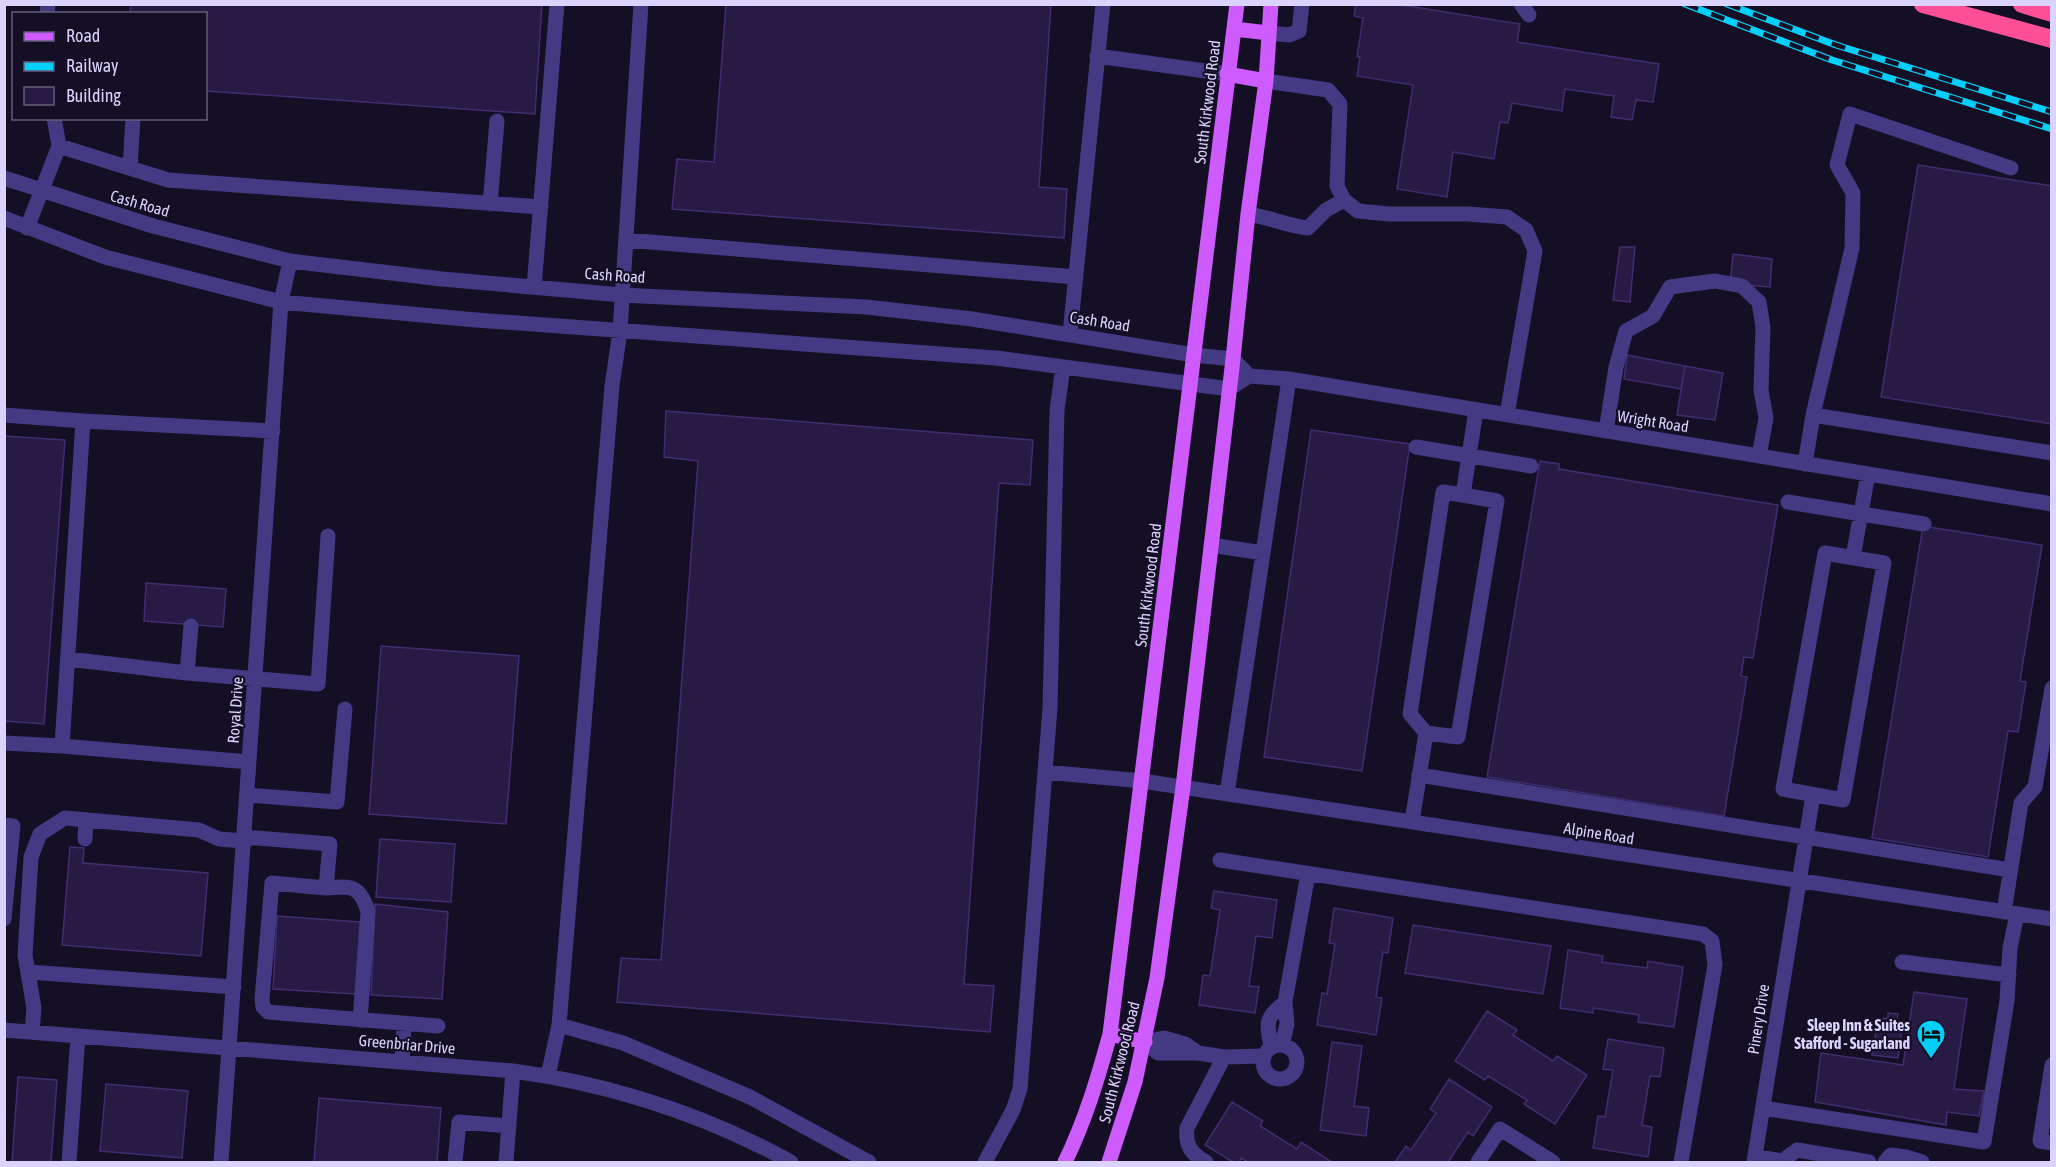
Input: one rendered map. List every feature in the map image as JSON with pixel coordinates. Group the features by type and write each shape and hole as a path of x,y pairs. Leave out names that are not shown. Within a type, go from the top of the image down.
{"highway":[{"path":"1923,4 2052,39"},
{"path":"2022,4 2052,13"}],"main road":[{"name":"South Kirkwood Road","path":"1065,1162 1097,1080 1110,1034 1237,4"},
{"name":"South Kirkwood Road","path":"1109,1162 1136,1082 1157,978 1183,787 1248,214 1266,81 1270,4"},
{"path":"1234,29 1269,33"},
{"path":"1227,74 1266,81"},
{"path":"1110,1034 1145,1042"}],"street":[{"path":"534,287 557,4"},
{"path":"548,1076 559,1025 611,398 620,331 641,4"},
{"path":"1070,334 1103,4"},
{"path":"1269,33 1289,35 1299,32 1302,4"},
{"path":"1098,56 1227,74"},
{"path":"1266,81 1328,90 1340,104 1337,186 1344,200 1358,211 1507,217 1526,230 1535,251 1507,415"},
{"path":"1805,464 1813,415 1852,248 1853,193 1837,165 1850,114 2011,168"},
{"path":"27,228 59,146 54,120"},
{"path":"130,168 133,120"},
{"path":"490,204 497,121"},
{"path":"59,146 168,180 541,207"},
{"name":"Cash Road","path":"4,178 153,226 290,261 442,279 622,295 866,307 972,319 1194,355 1233,359"},
{"path":"1248,214 1264,216 1291,226 1308,228 1326,210 1344,200"},
{"path":"4,218 105,257 281,302 435,317 996,358 1229,389 1249,376 1233,359"},
{"path":"626,240 1076,277"},
{"name":"Royal Drive","path":"221,1162 281,302 290,261"},
{"path":"1606,431 1616,367 1626,331 1653,316 1670,287 1716,281 1742,286 1759,302 1763,327 1761,390 1766,417 1759,456"},
{"path":"985,1162 1013,1110 1020,1089 1050,708 1057,410 1063,367"},
{"name":"Wright Road","path":"1249,376 1288,379 2052,504"},
{"path":"1227,794 1288,379"},
{"path":"1463,495 1476,410"},
{"path":"4,415 273,431"},
{"path":"1813,415 2052,453"},
{"path":"62,746 83,421"},
{"path":"1416,447 1531,466"},
{"path":"1853,557 1868,474"},
{"path":"1443,492 1497,501 1458,737 1426,733 1410,714 1443,492"},
{"path":"1788,502 1924,524"},
{"path":"68,659 187,673 318,684 328,536"},
{"path":"1211,545 1263,554"},
{"path":"1825,553 1884,563 1843,800 1813,795 1783,789 1825,553"},
{"path":"187,673 191,626"},
{"path":"1762,1108 1984,1142 2007,1000 2010,870 2021,803 2035,787 2052,688"},
{"path":"247,795 337,802 345,709"},
{"path":"1412,822 1426,733"},
{"path":"4,743 249,762"},
{"name":"Alpine Road","path":"1045,772 1142,781 2052,919"},
{"path":"1419,775 2010,870"},
{"name":"Pinery Drive","path":"1754,1159 1813,795"},
{"path":"32,1032 34,1008 25,955 31,857 40,834 65,818 199,830 219,839 330,844 326,888"},
{"path":"85,839 86,820"},
{"path":"4,825 13,826 4,919"},
{"path":"1220,860 1703,934 1712,941 1715,965 1682,1162"},
{"path":"1145,1042 1158,1053 1198,1053 1224,1057 1272,1050 1287,1024 1285,1002 1308,874"},
{"path":"360,1020 368,912 364,900 355,888 272,883 262,999 263,1007 268,1012 360,1020 438,1026"},
{"path":"1902,962 2008,975"},
{"path":"29,972 234,987"},
{"path":"402,1062 404,1023"},
{"path":"559,1025 623,1043 750,1097 869,1162"},
{"name":"Greenbriar Drive","path":"4,1030 513,1071 548,1076 607,1089 669,1109 717,1126 791,1162"},
{"path":"69,1162 78,1036"},
{"path":"1206,1162 1194,1156 1188,1146 1187,1128 1224,1057"},
{"path":"2052,1065 2040,1141 2052,1143"},
{"path":"506,1162 513,1071"},
{"path":"455,1162 459,1122 509,1126"},
{"path":"1478,1162 1500,1128 1536,1158 1553,1162"},
{"path":"1754,1159 1782,1162 1797,1150 1869,1162"},
{"path":"1885,1162 1891,1155 1922,1162"}],"building":[{"path":"131,4 542,4 535,114 207,91 207,12 130,12"},
{"path":"726,4 1051,4 1039,187 1067,189 1064,238 672,209 677,159 714,162"},
{"path":"1356,4 1396,4 1520,24 1517,42 1659,64 1653,102 1636,100 1632,120 1611,117 1614,96 1565,89 1562,111 1512,103 1508,123 1500,122 1494,159 1453,152 1447,197 1397,189 1413,85 1357,76 1360,57 1357,57 1363,18 1354,16"},
{"path":"1918,165 2052,186 2052,424 1881,397"},
{"path":"1620,247 1635,247 1630,302 1613,300"},
{"path":"1733,254 1772,259 1770,287 1730,284"},
{"path":"1627,355 1685,366 1681,389 1624,379"},
{"path":"1685,366 1723,373 1715,420 1677,415"},
{"path":"666,411 1033,440 1030,485 999,483 964,984 994,986 990,1032 617,1002 621,958 661,960 698,461 664,457"},
{"path":"1311,430 1410,444 1362,771 1264,757"},
{"path":"4,436 65,440 44,724 4,721"},
{"path":"1540,461 1559,464 1559,469 1778,505 1753,658 1744,657 1741,676 1747,677 1724,816 1487,777"},
{"path":"1923,526 2042,545 2020,681 2026,682 2018,732 2008,731 1988,857 1872,838"},
{"path":"146,583 226,589 223,627 144,621"},
{"path":"381,646 519,656 506,824 369,814"},
{"path":"380,839 455,844 451,902 376,897"},
{"path":"70,847 84,848 83,863 208,873 201,956 62,945"},
{"path":"1214,891 1277,900 1272,938 1256,936 1249,986 1259,987 1255,1013 1199,1005 1203,975 1210,976 1220,910 1211,908"},
{"path":"375,904 448,912 442,999 371,995"},
{"path":"1334,908 1393,918 1388,953 1383,952 1376,997 1382,998 1376,1035 1317,1025 1322,993 1327,994 1335,944 1329,943"},
{"path":"277,916 360,922 356,994 273,989"},
{"path":"1413,925 1551,946 1543,994 1405,973"},
{"path":"1568,950 1603,956 1602,962 1647,968 1648,961 1683,967 1674,1027 1638,1022 1639,1015 1593,1008 1593,1013 1560,1008"},
{"name":"Sleep Inn & Suites Stafford - Sugarland","path":"1914,992 1967,999 1954,1089 1984,1091 1979,1116 1947,1112 1946,1125 1815,1102 1821,1053 1903,1065"},
{"path":"1487,1011 1517,1030 1513,1035 1553,1061 1557,1056 1587,1075 1555,1124 1524,1104 1527,1100 1488,1076 1485,1080 1455,1061"},
{"path":"1888,1013 1898,1014 1897,1020 1903,1022 1898,1058 1872,1055 1878,1019 1888,1018"},
{"path":"1608,1039 1664,1048 1660,1077 1650,1076 1642,1125 1652,1127 1648,1157 1593,1148 1598,1116 1605,1117 1613,1070 1603,1069"},
{"path":"1332,1042 1362,1046 1354,1106 1369,1108 1366,1136 1320,1130"},
{"path":"18,1077 57,1080 51,1162 12,1162"},
{"path":"1449,1079 1492,1107 1473,1136 1468,1132 1448,1162 1395,1162 1406,1146 1411,1150 1436,1113 1430,1109"},
{"path":"106,1084 188,1091 182,1158 100,1151"},
{"path":"319,1098 441,1108 437,1162 314,1162"},
{"path":"1232,1102 1263,1121 1260,1126 1297,1149 1301,1142 1332,1162 1248,1162 1241,1158 1239,1162 1233,1162 1205,1145"}],"railway":[{"path":"1685,4 1832,60 2052,129"},
{"path":"1727,4 1836,45 2052,112"}],"place":[{"name":"Sleep Inn & Suites Stafford - Sugarland","path":"1931,1060"}]}
